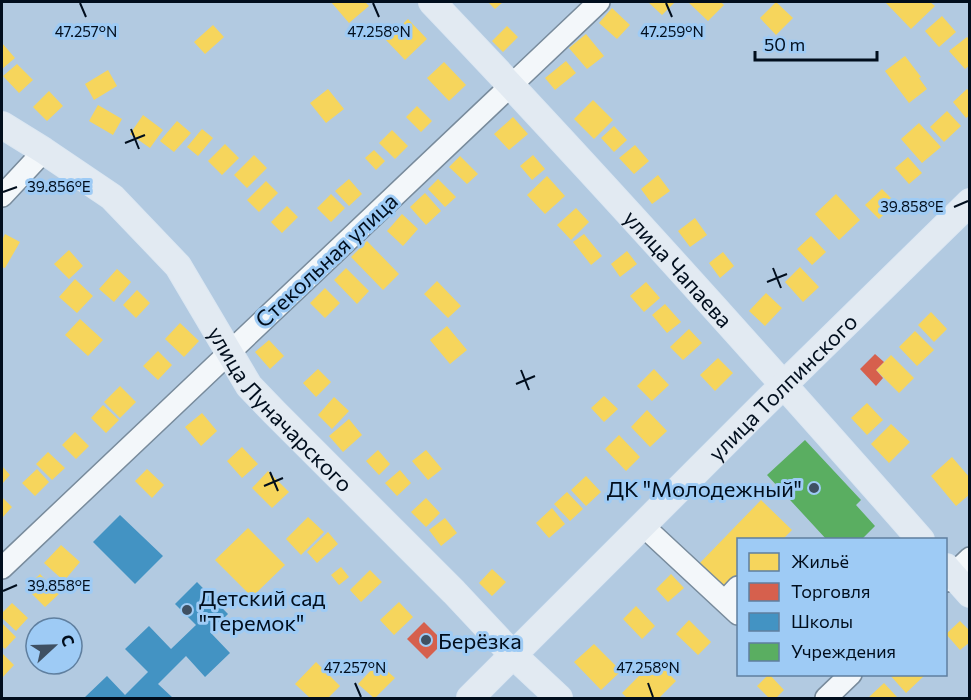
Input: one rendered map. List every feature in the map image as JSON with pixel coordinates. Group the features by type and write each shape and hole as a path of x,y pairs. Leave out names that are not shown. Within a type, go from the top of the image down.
{"main road":[{"name":"улица Чапаева","path":"432,2 511,85 789,390 919,538"},
{"name":"улица Луначарского","path":"2,125 112,197 178,266 249,386 560,699"},
{"name":"улица Толпинского","path":"470,699 518,659 654,535 969,202"},
{"name":"улица Толпинского","path":"489,699 518,659 789,390 969,220"},
{"path":"953,570 969,594"}],"street":[{"name":"Стекольная улица","path":"2,568 599,2"},
{"path":"2,196 45,151"},
{"path":"654,535 734,601"},
{"path":"826,699 850,676"}],"building: Жильё":[{"path":"331,2 365,2 369,6 349,23"},
{"path":"488,2 503,2 495,9"},
{"path":"648,2 675,2 662,15"},
{"path":"688,2 721,2 724,5 708,21"},
{"path":"776,2 793,18 776,35 760,18"},
{"path":"887,2 930,2 935,6 911,29"},
{"path":"612,8 630,25 617,39 599,23"},
{"path":"942,16 956,32 939,47 925,31"},
{"path":"408,19 427,39 405,60 386,40"},
{"path":"213,25 224,37 205,54 194,42"},
{"path":"507,26 518,37 503,52 492,41"},
{"path":"586,34 604,56 587,69 569,48"},
{"path":"967,37 970,40 970,65 965,69 949,51"},
{"path":"2,43 15,58 2,69"},
{"path":"905,56 927,89 909,103 885,71"},
{"path":"566,61 576,73 555,90 545,78"},
{"path":"444,62 466,85 449,101 427,78"},
{"path":"17,64 33,80 19,93 3,76"},
{"path":"108,70 117,86 94,100 85,84"},
{"path":"328,89 344,109 326,123 310,103"},
{"path":"967,89 970,92 970,115 966,118 953,102"},
{"path":"49,91 63,106 47,121 33,107"},
{"path":"593,100 613,120 594,139 574,119"},
{"path":"98,105 122,119 113,135 89,121"},
{"path":"417,106 432,121 421,132 406,117"},
{"path":"947,111 961,126 944,142 930,127"},
{"path":"143,115 163,130 150,148 130,134"},
{"path":"513,117 528,134 509,150 494,134"},
{"path":"177,121 191,133 174,152 160,141"},
{"path":"919,123 941,147 922,163 901,139"},
{"path":"614,126 627,140 614,152 601,138"},
{"path":"202,129 213,138 198,156 187,147"},
{"path":"392,130 408,146 395,159 379,143"},
{"path":"225,144 239,158 222,175 208,161"},
{"path":"635,145 649,161 634,174 619,158"},
{"path":"374,150 385,161 376,170 365,158"},
{"path":"254,155 267,168 247,188 234,175"},
{"path":"533,155 545,169 532,180 520,166"},
{"path":"460,156 478,174 467,184 449,167"},
{"path":"908,157 922,173 909,184 895,168"},
{"path":"658,175 670,191 652,204 641,189"},
{"path":"547,176 565,196 545,214 527,195"},
{"path":"349,179 362,194 349,206 335,191"},
{"path":"438,179 456,197 445,207 428,189"},
{"path":"266,181 278,193 259,212 247,200"},
{"path":"882,189 896,203 879,219 865,205"},
{"path":"425,193 441,211 426,225 410,207"},
{"path":"331,194 345,208 331,222 317,208"},
{"path":"836,194 860,220 839,240 815,214"},
{"path":"287,206 298,217 282,233 271,222"},
{"path":"576,208 589,222 571,240 557,225"},
{"path":"402,214 418,229 403,246 387,231"},
{"path":"695,218 707,235 690,247 678,231"},
{"path":"5,234 20,242 5,268 2,267 2,240"},
{"path":"584,234 602,256 591,265 573,242"},
{"path":"811,236 826,252 812,265 797,249"},
{"path":"367,241 399,274 383,290 351,257"},
{"path":"69,250 83,266 69,279 54,264"},
{"path":"627,251 637,264 620,277 611,264"},
{"path":"723,252 734,266 720,278 709,263"},
{"path":"800,267 819,287 803,302 785,282"},
{"path":"346,268 369,291 357,304 334,280"},
{"path":"117,269 131,282 114,302 99,289"},
{"path":"75,279 93,296 77,313 59,297"},
{"path":"437,281 461,306 448,318 424,294"},
{"path":"646,282 660,298 644,312 630,296"},
{"path":"325,288 340,303 325,318 310,303"},
{"path":"137,290 150,303 136,318 123,305"},
{"path":"766,293 782,308 765,326 749,311"},
{"path":"665,304 681,322 667,333 652,315"},
{"path":"931,312 947,329 934,342 918,325"},
{"path":"80,319 103,340 88,356 65,335"},
{"path":"180,323 199,341 184,357 165,339"},
{"path":"447,326 467,350 450,364 430,340"},
{"path":"689,329 702,343 683,360 670,347"},
{"path":"915,331 934,350 917,366 899,347"},
{"path":"269,340 284,356 270,369 255,352"},
{"path":"158,351 172,365 158,380 143,366"},
{"path":"891,355 914,378 899,393 876,370"},
{"path":"718,358 733,373 715,391 700,375"},
{"path":"318,369 331,382 316,397 303,383"},
{"path":"654,369 669,385 652,401 637,386"},
{"path":"120,386 136,402 120,418 104,402"},
{"path":"604,396 618,409 604,422 591,408"},
{"path":"334,397 349,411 332,429 318,415"},
{"path":"867,403 883,420 867,435 851,418"},
{"path":"103,405 119,420 106,433 91,418"},
{"path":"647,410 667,431 650,447 631,427"},
{"path":"202,413 217,431 201,446 185,427"},
{"path":"349,419 362,435 343,452 329,436"},
{"path":"891,424 910,442 889,463 871,444"},
{"path":"75,432 89,446 76,459 62,445"},
{"path":"619,435 640,457 626,471 605,449"},
{"path":"242,447 258,464 242,478 227,461"},
{"path":"378,450 390,464 379,475 366,461"},
{"path":"426,450 442,469 428,480 412,461"},
{"path":"48,452 65,468 52,480 36,464"},
{"path":"952,457 970,478 970,494 956,506 931,476"},
{"path":"2,466 10,475 2,484"},
{"path":"37,469 49,482 35,496 22,483"},
{"path":"147,469 164,485 152,498 135,481"},
{"path":"400,470 411,483 397,496 385,483"},
{"path":"268,471 289,492 272,508 252,488"},
{"path":"586,476 601,492 586,506 571,490"},
{"path":"567,492 583,509 570,521 554,504"},
{"path":"2,497 12,507 2,518"},
{"path":"426,498 440,513 426,527 411,512"},
{"path":"761,500 792,530 784,538 737,538 737,585 726,597 696,567"},
{"path":"552,508 565,524 549,538 536,523"},
{"path":"308,517 324,532 301,555 286,539"},
{"path":"445,518 457,533 441,546 429,530"},
{"path":"248,528 285,565 252,597 215,560"},
{"path":"328,532 338,544 317,563 307,552"},
{"path":"61,545 80,562 64,581 44,563"},
{"path":"341,567 349,577 339,585 331,575"},
{"path":"492,569 506,582 492,596 479,583"},
{"path":"370,570 382,582 361,602 350,590"},
{"path":"40,574 59,594 45,607 26,588"},
{"path":"671,574 684,588 668,602 656,589"},
{"path":"399,602 413,617 394,635 380,620"},
{"path":"12,603 26,616 24,622 16,631 2,618 2,613"},
{"path":"636,606 655,626 642,639 623,619"},
{"path":"689,620 711,642 698,655 676,634"},
{"path":"960,621 970,631 970,642 960,650 947,633"},
{"path":"2,623 16,637 5,649 2,646"},
{"path":"594,644 621,671 601,690 574,662"},
{"path":"2,653 14,665 2,678"},
{"path":"655,660 676,681 659,698 627,698 622,693"},
{"path":"316,662 340,686 328,698 310,698 295,684"},
{"path":"378,663 395,678 374,698 358,684"},
{"path":"767,676 771,676 784,690 776,698 769,698 757,686"},
{"path":"891,676 924,676 906,693"},
{"path":"884,683 897,697 868,698"}],"building: Торговля":[{"path":"875,354 884,362 876,370 883,378 876,386 860,369"},
{"name":"Берёзка","path":"424,622 444,642 427,659 407,639"}],"building: Школы":[{"path":"120,515 163,556 135,584 93,542"},
{"path":"197,582 228,614 210,632 230,653 205,677 186,656 158,684 173,698 84,698 107,676 125,695 148,672 125,649 149,626 171,649 196,625 175,604"}],"building: Учреждения":[{"name":"ДК \"Молодежный\"","path":"805,440 861,500 856,505 875,526 863,538 825,538 767,475"}],"place":[{"name":"ДК \"Молодежный\"","path":"814,488"},
{"name":"Детский сад \"Теремок\"","path":"187,610"},
{"name":"Берёзка","path":"426,640"}]}
